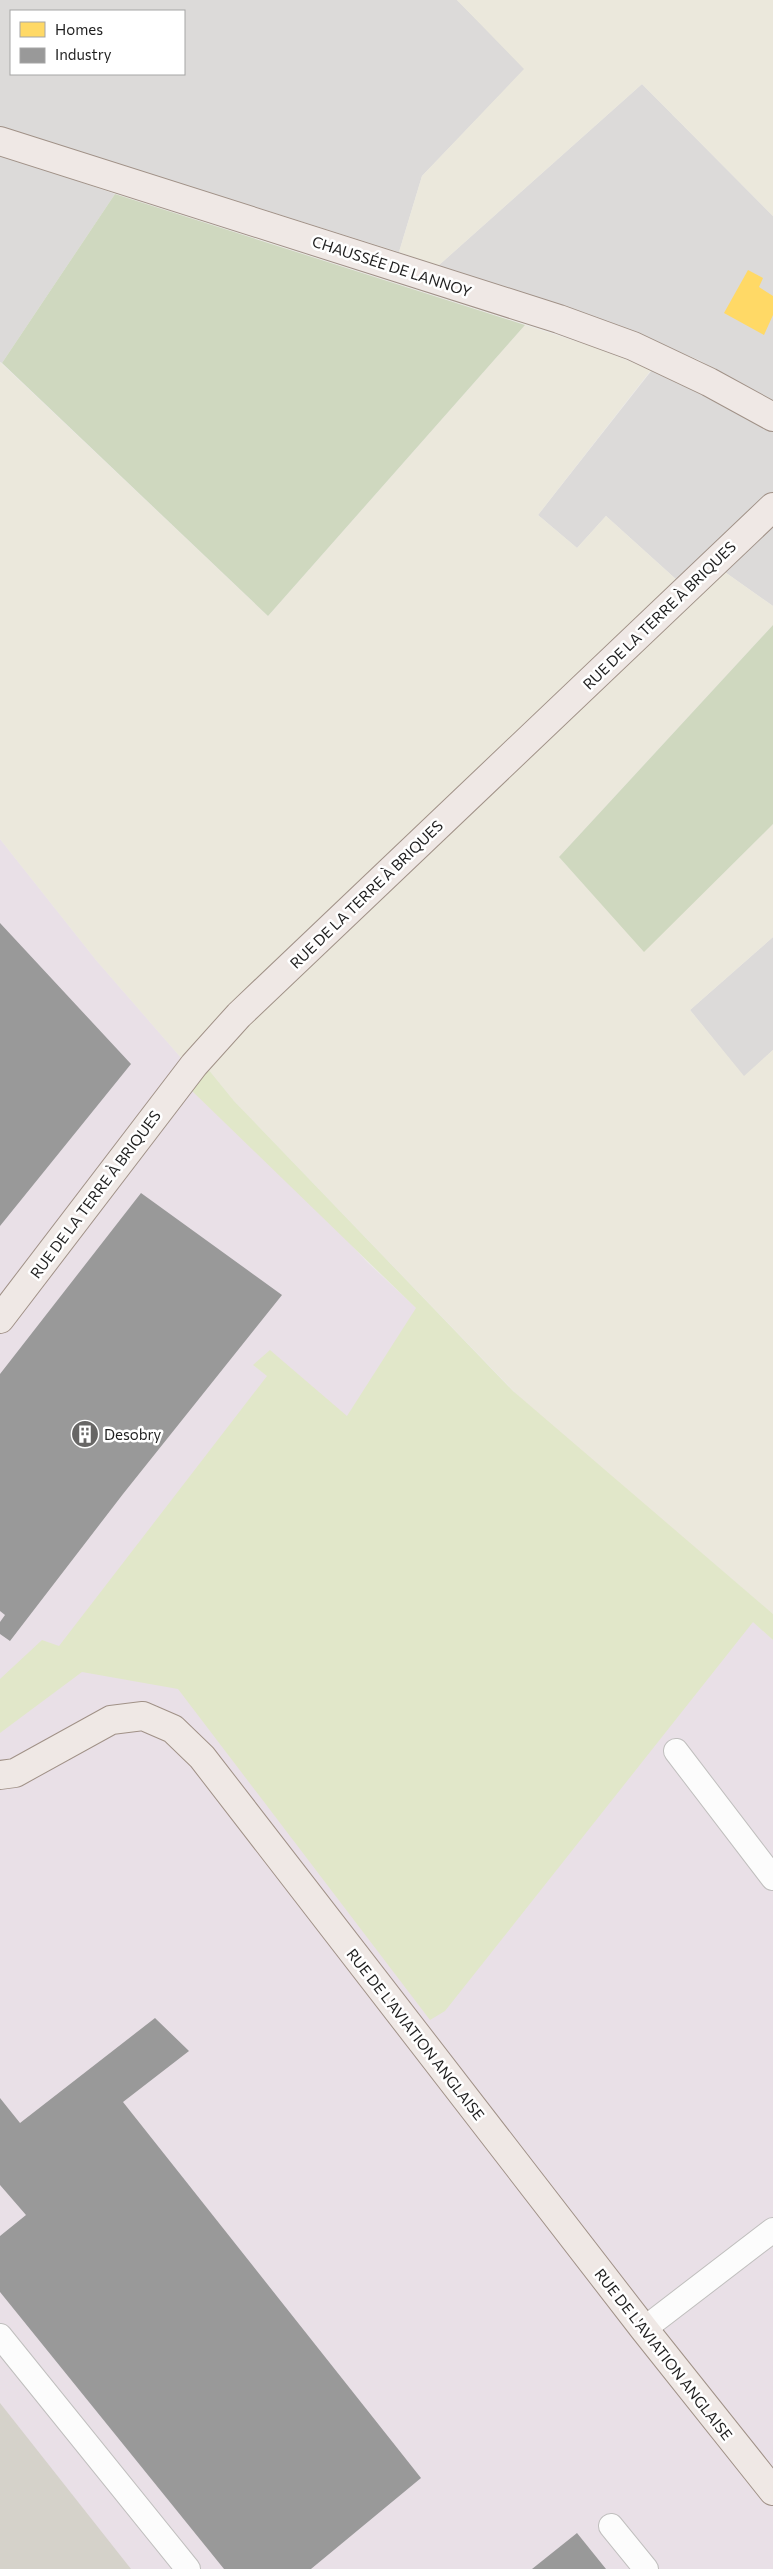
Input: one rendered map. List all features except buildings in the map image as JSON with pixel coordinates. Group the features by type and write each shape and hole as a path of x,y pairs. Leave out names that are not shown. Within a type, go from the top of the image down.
{"main road":[{"name":"CHAUSSÉE DE LANNOY","path":"0,141 550,316 614,339 709,382 773,418"},
{"name":"RUE DE LA TERRE À BRIQUES","path":"0,1319 194,1065 239,1015 773,507"},
{"name":"RUE DE L'AVIATION ANGLAISE","path":"0,1775 15,1773 111,1720 143,1716 173,1728 202,1757 644,2329 773,2491"}],"street":[{"path":"676,1751 773,1878"},
{"path":"644,2329 767,2235"},
{"path":"0,2336 188,2569"},
{"path":"611,2526 646,2569"}],"shaded area":[{"path":"0,0 457,0 525,69 422,176 399,252 0,127"},
{"path":"457,0 773,0 773,216 642,84 438,266 399,252 422,176 524,69"},
{"path":"642,84 773,216 773,404 699,360 584,314 438,266"},
{"path":"0,154 115,194 2,363 0,362"},
{"path":"525,325 594,347 651,370 538,515 577,548 606,516 678,581 183,1060 96,960 0,839 0,362 268,616"},
{"path":"652,370 688,383 730,404 773,431 773,492 678,581 606,516 577,548 538,515"},
{"path":"773,520 773,606 722,570"},
{"path":"722,570 773,606 773,625 559,857 644,951 773,824 773,937 690,1010 744,1076 773,1050 773,1614 527,1405 234,1101 208,1069 259,1010"},
{"path":"0,839 96,960 183,1060 367,1262 773,1640 773,2569 0,2569"},
{"path":"773,937 773,1050 744,1077 690,1010"},
{"path":"0,2403 131,2569 0,2569"}],"green space":[{"path":"115,194 525,325 268,616 2,363"},
{"path":"773,625 773,824 644,952 559,857"},
{"path":"208,1069 234,1101 513,1391 773,1614 773,1640 753,1622 445,2011 430,2020 178,1689 82,1672 0,1733 0,1679 42,1640 59,1646 267,1376 253,1365 270,1350 347,1416 416,1308 191,1090"}],"place":[{"name":"Desobry","path":"85,1434"}]}
